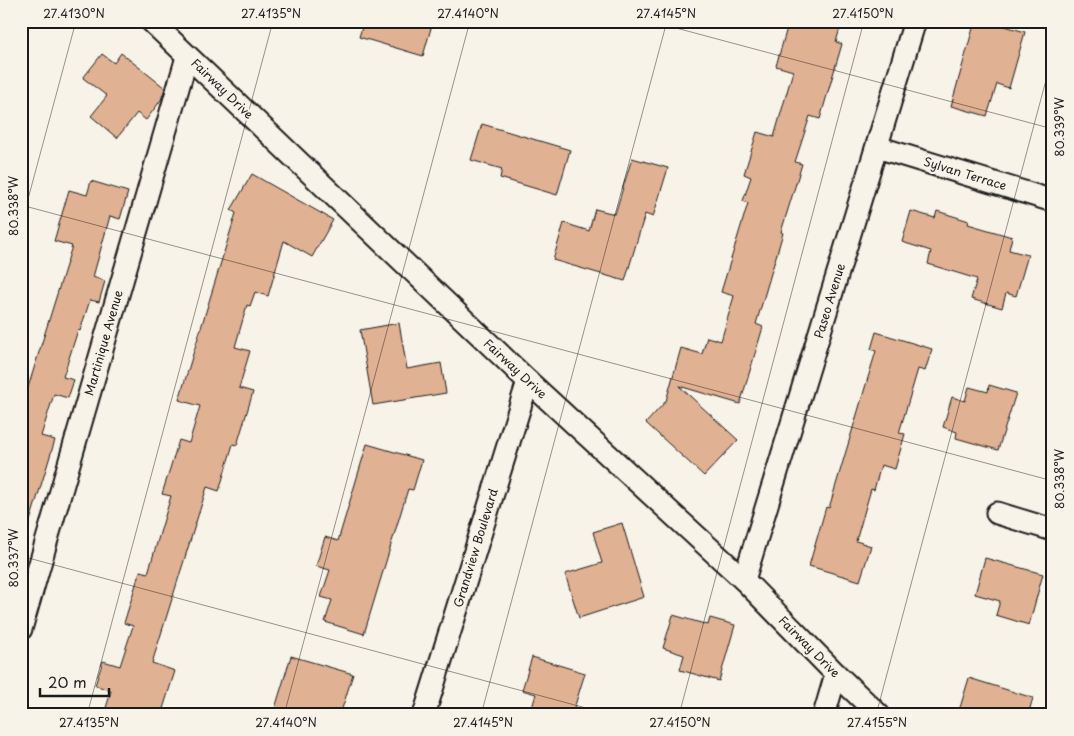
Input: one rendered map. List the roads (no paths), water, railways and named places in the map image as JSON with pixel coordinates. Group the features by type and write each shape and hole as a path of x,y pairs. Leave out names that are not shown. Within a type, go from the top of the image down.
{"street":[{"name":"Fairway Drive","path":"151,21 528,381 744,580 836,674 880,715"},
{"name":"Paseo Avenue","path":"744,580 915,21"},
{"name":"Martinique Avenue","path":"21,628 188,57"},
{"name":"Sylvan Terrace","path":"877,147 1053,201"},
{"name":"Grandview Boulevard","path":"424,715 528,381"},
{"path":"997,513 1053,530"},
{"path":"824,715 836,674"}]}
